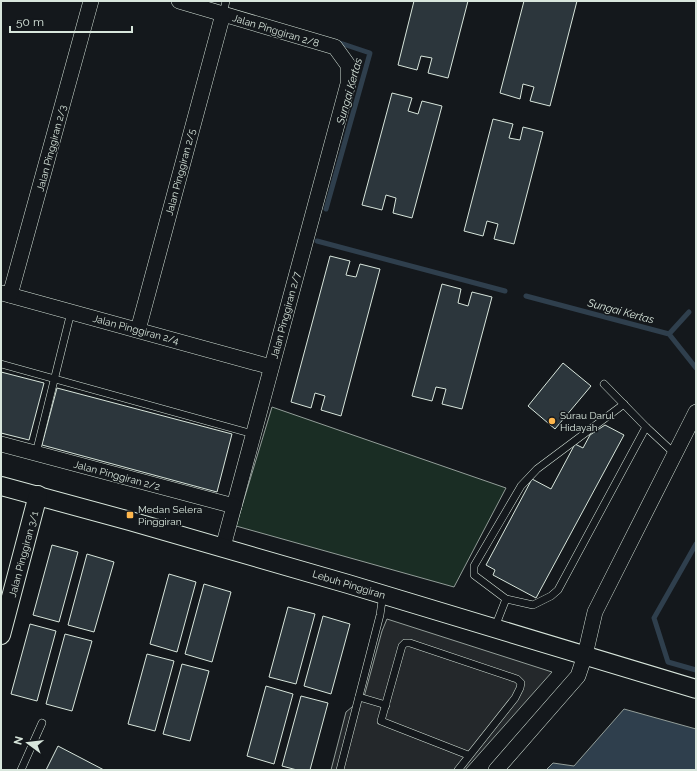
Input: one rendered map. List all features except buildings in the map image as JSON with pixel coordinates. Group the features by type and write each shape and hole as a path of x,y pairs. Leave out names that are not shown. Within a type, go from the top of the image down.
{"street":[{"name":"Jalan Pinggiran 2/3","path":"6,294 91,1"},
{"name":"Jalan Pinggiran 2/8","path":"179,1 224,8 335,48 348,65 348,84"},
{"name":"Jalan Pinggiran 2/5","path":"138,330 224,8"},
{"name":"Jalan Pinggiran 2/7","path":"223,547 348,84"},
{"name":"Jalan Pinggiran 2/4","path":"6,294 272,367"},
{"path":"496,770 578,676 585,655 595,612 696,412"},
{"name":"Jalan Pinggiran 2/2","path":"1,444 234,506"},
{"name":"Lebuh Pinggiran","path":"1,486 223,547 696,689"},
{"name":"Jalan Pinggiran 3/1","path":"1,635 38,495"}],"lane":[{"path":"36,453 71,312"},
{"path":"1,364 54,380 253,434"},
{"path":"604,384 675,454"},
{"path":"624,404 536,469 521,486 474,566 474,575 506,600 532,605 551,596 558,590 646,427"},
{"path":"340,770 380,615 383,594"},
{"path":"495,628 506,600"},
{"path":"458,770 515,698 521,683 518,679 410,643 405,643 402,646 381,720 384,723 468,756"},
{"path":"359,697 386,705"},
{"path":"21,770 42,723"}],"green space":[{"path":"272,407 506,488 454,587 236,526"}],"shaded area":[{"path":"387,619 552,672 465,770 331,770 346,712 364,697 382,631"}],"water":[{"path":"624,709 696,729 696,770 546,770 553,763 574,766"}],"waterway":[{"name":"Sungai Kertas","path":"326,209 370,53 337,42"},
{"name":"Sungai Kertas","path":"317,241 505,291"},
{"name":"Sungai Kertas","path":"526,296 669,334 696,368"},
{"path":"669,334 689,312"},
{"name":"Sungai Kertas","path":"696,544 654,618 668,662 696,670"}],"place":[{"name":"Surau Darul Hidayah","path":"552,421"},
{"name":"Medan Selera Pinggiran","path":"130,515"}]}
